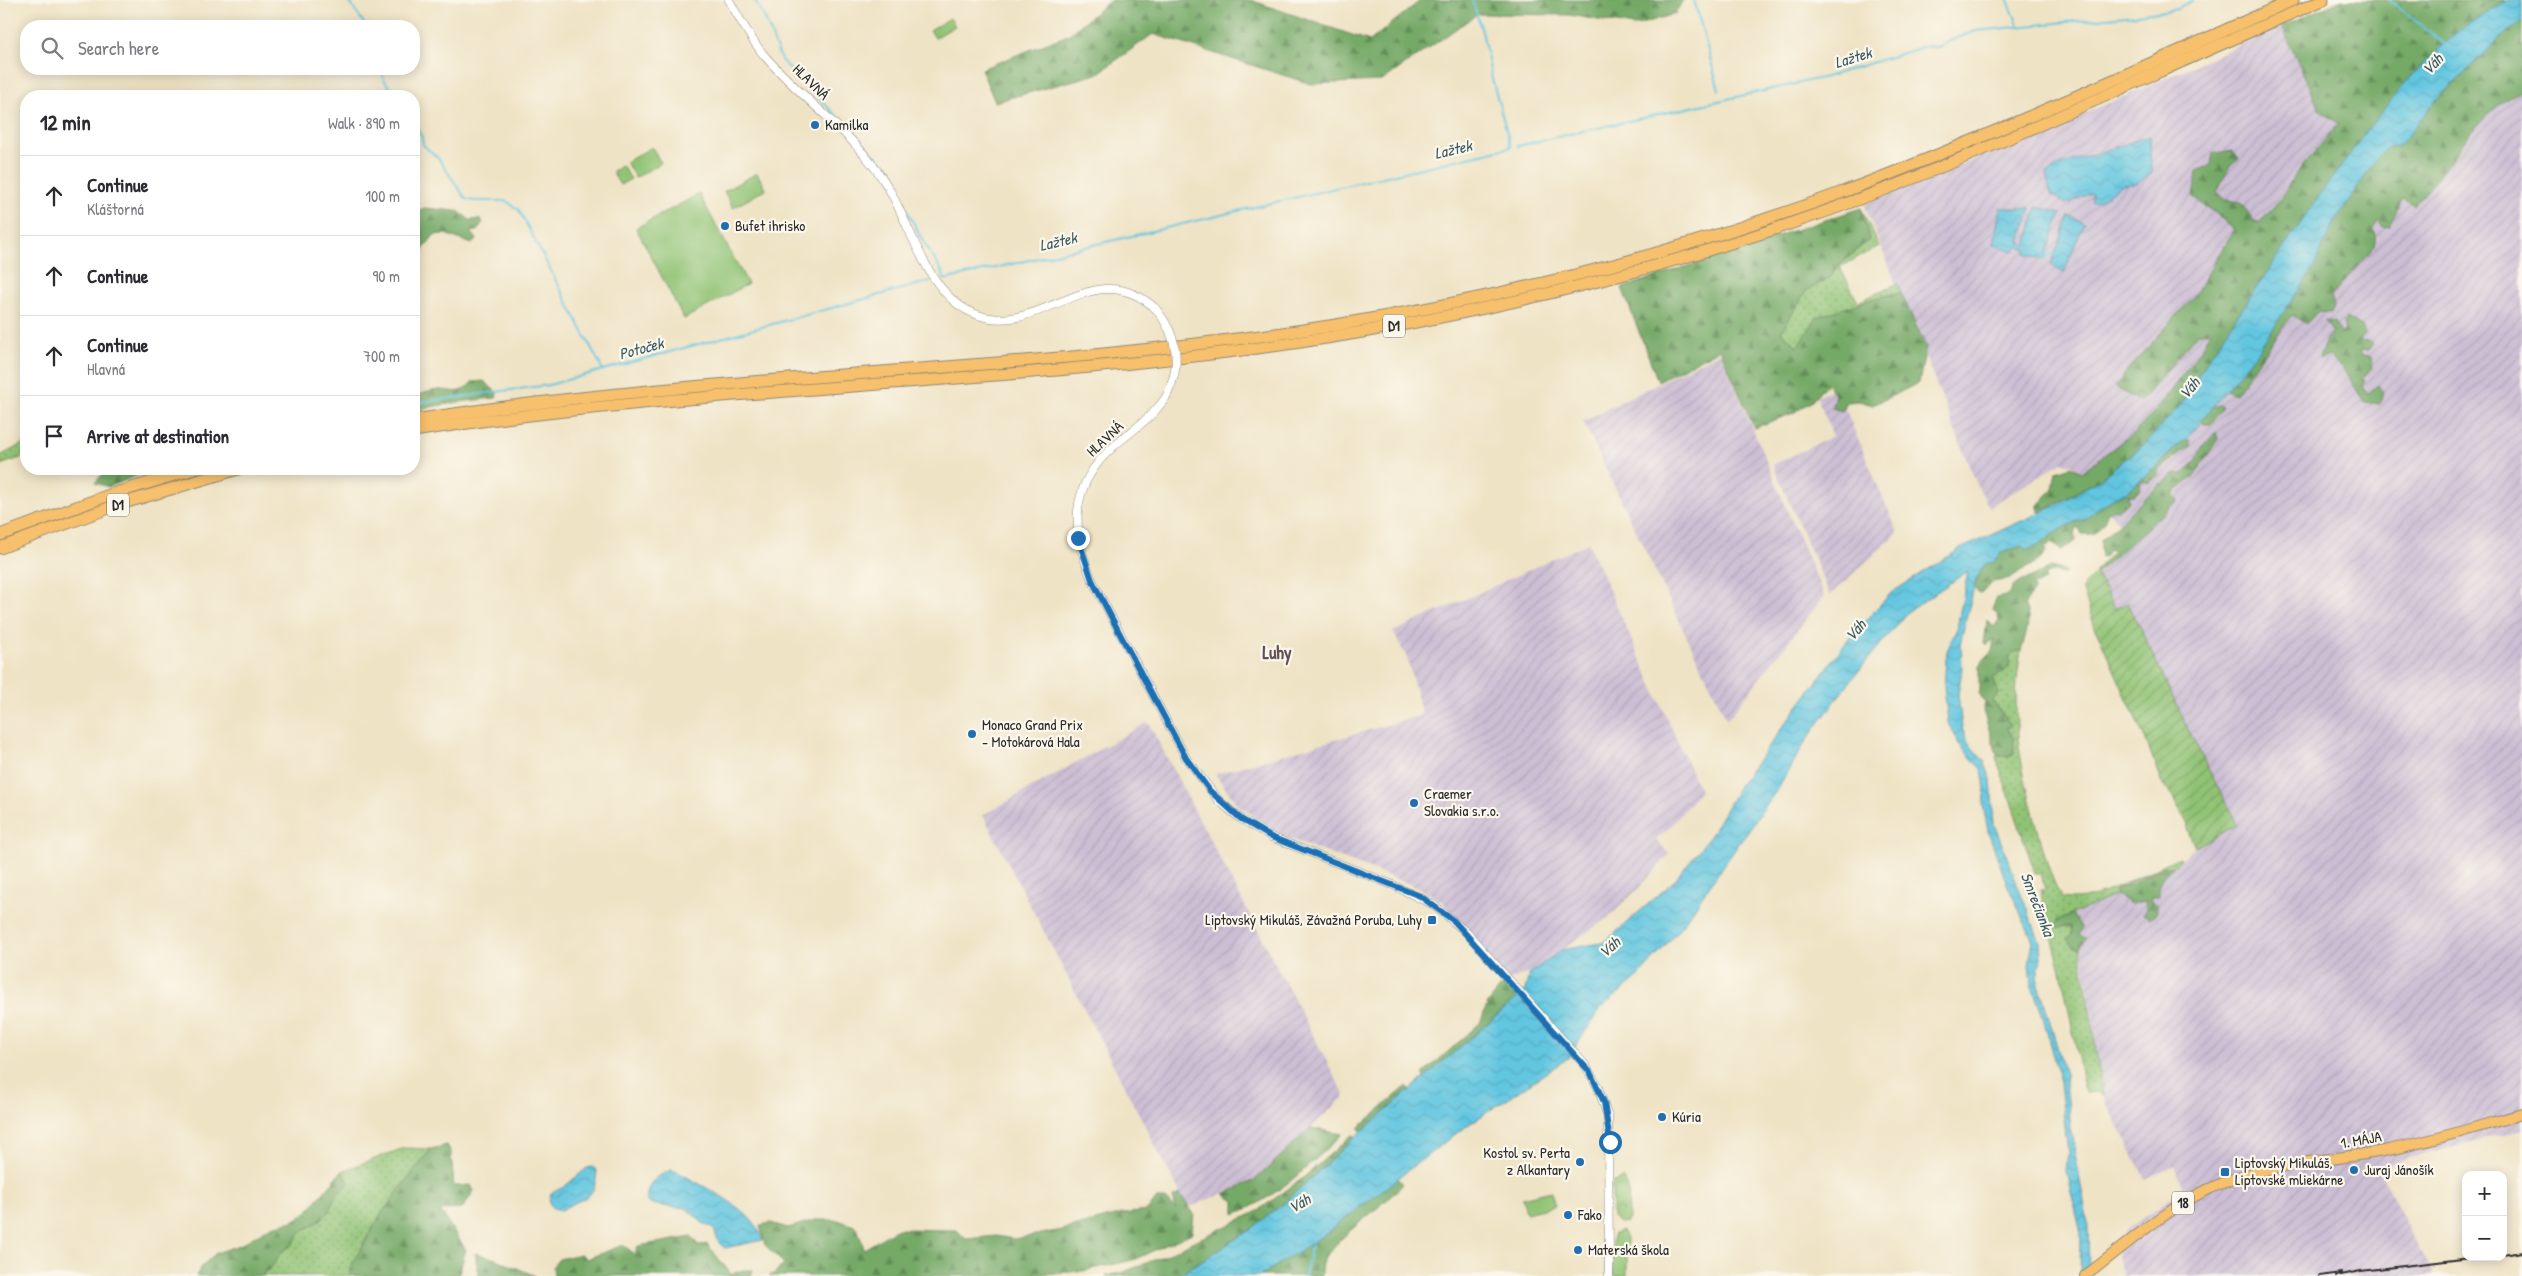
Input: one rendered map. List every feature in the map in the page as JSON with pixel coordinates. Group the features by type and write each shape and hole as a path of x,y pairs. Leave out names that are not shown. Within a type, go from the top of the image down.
{"highway":[{"name":"D1","path":"420,419 520,405 643,392 986,365 1171,347 1336,324 1504,292 1666,250 1830,196 2027,118 2293,0"},
{"name":"D1","path":"420,431 521,416 646,403 1005,376 1149,362 1338,336 1504,304 1669,261 1779,227 1883,190 2048,122 2323,0"},
{"name":"D1","path":"0,535 112,494 174,475"},
{"name":"D1","path":"0,548 109,508 218,475"}],"main road":[{"name":"1. MÁJA","path":"2085,1276 2186,1201 2229,1180 2282,1166 2346,1158 2405,1146 2522,1114"}],"street":[{"name":"HLAVNÁ","path":"729,0 762,53 843,133 879,173 933,276 958,306 987,318 1012,319 1025,316 1081,293 1110,288 1130,292 1156,309 1169,327 1176,353 1176,372 1166,397 1148,418 1108,451 1090,473 1080,494 1077,531 1081,553 1092,580 1186,758 1219,801 1257,829 1295,847 1394,885 1431,903 1467,933 1578,1057 1598,1087 1608,1117 1609,1276"}],"shaded area":[{"path":"2282,26 2319,109 2339,124 2293,177 2285,193 2260,223 2348,275 2379,238 2374,228 2381,219 2387,223 2403,199 2414,206 2479,124 2499,104 2522,90 2522,1130 2377,1166 2433,1276 2123,1276 2114,1245 2129,1228 2183,1189 2174,1165 2145,1179 2103,1096 2084,964 2072,915 2169,871 2195,847 2237,825 2127,603 2115,609 2096,573 2132,541 2072,464 2062,462 1989,507 1977,485 1864,204 2066,122"},
{"path":"1720,352 1824,596 1727,720 1583,421"},
{"path":"1836,387 1898,533 1830,595 1773,465 1833,436 1817,397"},
{"path":"1588,543 1700,791 1671,826 1656,840 1669,854 1640,887 1609,917 1553,956 1541,976 1535,969 1504,983 1442,900 1412,885 1285,837 1238,805 1215,774 1422,715 1407,658 1393,632"},
{"path":"1148,722 1345,1096 1255,1180 1188,1208 983,815"}],"green space":[{"path":"1111,0 1250,0 1370,41 1421,0 1683,0 1675,14 1634,26 1569,15 1477,14 1382,81 1311,84 1153,34 1097,74 995,102 981,69 1068,35"},
{"path":"2342,0 2507,0 2459,30 2411,76 2368,129 2322,192 2210,356 2181,404 2146,443 2100,479 2040,513 2037,506 2053,489 2056,471 2071,466 2081,472 2135,432 2156,410 2203,347 2211,331 2197,334 2140,402 2115,387 2130,367 2194,296 2234,230 2193,197 2197,171 2211,165 2213,153 2233,151 2239,158 2230,165 2217,193 2225,200 2241,202 2254,222 2260,223 2285,193 2293,177 2339,124 2319,109 2282,26"},
{"path":"950,18 955,26 935,38 930,30"},
{"path":"2522,21 2522,90 2487,116 2465,140 2436,180 2414,205 2403,198 2389,226 2383,227 2378,221 2374,229 2377,237 2375,246 2331,296 2334,306 2331,313 2317,312 2306,324 2292,315 2235,394 2226,390 2257,352 2312,269 2332,226 2377,158 2388,147 2400,146 2436,100 2500,38"},
{"path":"652,147 661,163 635,178 626,162"},
{"path":"622,165 631,179 620,185 612,172"},
{"path":"757,173 766,189 733,208 724,191"},
{"path":"699,194 748,284 684,319 636,228"},
{"path":"424,208 458,211 470,220 480,219 483,222 477,231 471,232 477,239 472,244 445,234 434,235 420,254 420,210"},
{"path":"1861,208 1879,246 1840,267 1858,302 1898,283 1901,293 1878,297 1798,347 1781,332 1806,291 1831,277 1836,268 1869,240"},
{"path":"1861,208 1869,239 1836,268 1831,277 1806,291 1781,332 1798,347 1817,317 1878,297 1901,293 1926,347 1919,383 1873,405 1859,401 1847,402 1842,411 1832,408 1835,393 1827,384 1811,402 1793,413 1754,428 1720,349 1658,381 1622,288"},
{"path":"2347,318 2363,328 2365,335 2359,341 2373,344 2368,350 2360,350 2362,356 2371,357 2373,368 2363,377 2365,382 2363,387 2368,393 2378,385 2383,392 2380,404 2364,402 2343,368 2330,356 2319,359 2326,339 2332,332 2325,320 2334,322 2341,333 2345,331 2343,322"},
{"path":"484,381 497,393 496,398 420,409 420,394 435,390 461,391 472,382"},
{"path":"2219,405 2223,407 2211,424 2204,424 2201,419 2212,407"},
{"path":"2216,432 2218,439 2198,471 2192,479 2173,494 2178,500 2096,573 2096,570 2113,552 2108,550 2106,556 2101,557 2101,540 2159,485 2163,484 2174,474 2183,474 2196,461 2203,445"},
{"path":"2183,439 2190,440 2190,446 2159,469 2159,476 2148,483 2143,480 2140,484 2141,490 2134,495 2128,495 2129,501 2117,510 2113,509 2107,513 2106,520 2094,534 2082,534 2078,527 2075,529 2076,541 2061,550 2052,542 2045,547 2046,553 2040,560 2006,580 1992,582 1981,594 1978,593 1974,586 1985,564 1994,562 2001,553 2022,546 2027,550 2034,547 2069,525 2084,520 2104,504 2127,492 2171,453"},
{"path":"20,445 20,458 0,465 0,456"},
{"path":"102,475 138,475 109,487 95,483"},
{"path":"2051,567 2064,570 2065,574 2053,572 2045,575 2045,580 2039,584 2033,584 2035,590 2024,605 2027,610 2028,621 2021,651 2014,652 2010,656 2009,667 1993,678 1998,693 1992,701 2011,726 2006,728 2014,738 2014,754 2009,757 1997,754 1983,711 1985,703 1979,693 1979,665 1992,651 1994,639 1987,645 1984,643 1987,620 1994,627 1999,620 1997,614 1992,609 1997,598 2007,595 2013,586"},
{"path":"2096,573 2115,609 2128,603 2191,735 2237,825 2195,847 2187,829 2188,825 2171,794 2161,782 2149,748 2094,625 2082,587"},
{"path":"2021,651 2016,698 2022,765 2046,858 2062,898 2076,899 2106,892 2180,857 2181,859 2173,867 2158,869 2115,890 2116,895 2057,921 2055,926 2071,926 2073,946 2080,948 2103,1096 2098,1092 2085,1093 2061,971 2040,890 2045,890 2041,873 2035,873 1996,757 1997,754 2009,757 2005,728 2010,726 2004,715 1992,701 1998,693 1993,678 2009,667 2009,657 2014,652"},
{"path":"2163,866 2173,867 2162,879 2159,886 2159,896 2151,897 2150,901 2157,904 2157,912 2150,918 2143,914 2146,908 2145,901 2131,904 2116,895 2115,890 2132,884"},
{"path":"2072,915 2082,927 2078,935 2086,938 2080,948 2073,946 2068,939 2072,934 2071,926 2067,925 2058,929 2055,926 2057,920"},
{"path":"1504,983 1518,997 1424,1078 1423,1074 1480,1023 1488,1003"},
{"path":"1407,1086 1410,1089 1362,1131 1358,1128"},
{"path":"1311,1128 1342,1134 1305,1169 1279,1190 1235,1214 1235,1202 1224,1194 1255,1180"},
{"path":"1352,1135 1356,1136 1283,1204 1250,1230 1177,1276 1106,1276 1124,1272 1161,1257 1256,1212 1303,1178"},
{"path":"447,1145 451,1153 454,1186 471,1185 474,1191 462,1209 440,1210 466,1250 458,1276 349,1276 353,1263 383,1211 431,1149"},
{"path":"404,1148 431,1149 374,1225 349,1276 261,1276 272,1267 281,1252 292,1245 300,1232 318,1222 329,1212 334,1198 348,1183 342,1171"},
{"path":"342,1171 349,1183 334,1198 329,1212 318,1222 300,1232 292,1245 281,1252 272,1267 261,1276 196,1276 201,1267 216,1253 240,1245 272,1226 293,1221 306,1213"},
{"path":"1398,1178 1403,1184 1394,1194 1350,1231 1331,1250 1322,1263 1321,1276 1260,1276 1324,1235"},
{"path":"1623,1178 1628,1188 1629,1219 1627,1222 1619,1223 1612,1217 1612,1183"},
{"path":"1551,1191 1555,1206 1526,1213 1522,1198"},
{"path":"1180,1194 1194,1214 1192,1233 1133,1260 1083,1271 1018,1276 769,1276 774,1274 784,1264 765,1245 760,1225 771,1223 788,1228 815,1220 838,1220 857,1227 864,1249 897,1229 957,1230 966,1239 996,1236 1014,1239 1062,1230 1122,1214 1147,1211 1156,1199 1166,1199 1176,1209 1173,1197"},
{"path":"1622,1231 1627,1238 1627,1276 1613,1276 1612,1239 1614,1234"},
{"path":"692,1237 699,1246 707,1244 731,1274 743,1270 753,1270 751,1276 554,1276 553,1266 559,1259 581,1254 586,1259 623,1245 635,1254 638,1246"},
{"path":"475,1253 496,1259 536,1276 479,1276"}],"water":[{"name":"Váh","path":"2507,0 2522,0 2522,21 2500,38 2436,100 2400,146 2388,147 2377,158 2332,226 2313,269 2257,352 2190,435 2127,492 2104,504 2084,520 2069,525 2034,547 2027,550 2022,546 2001,553 1994,562 1985,564 1976,579 1961,640 1962,669 1958,694 1962,728 1968,743 1984,761 1991,779 1994,824 2040,942 2041,958 2037,977 2065,1074 2072,1137 2088,1224 2089,1276 2081,1276 2080,1271 2081,1233 2066,1171 2068,1152 2060,1083 2042,1013 2031,984 2029,965 2033,941 2007,884 1988,831 1983,805 1985,789 1982,770 1959,744 1948,723 1944,687 1947,651 1957,628 1968,571 1907,612 1844,689 1808,738 1776,791 1677,932 1639,976 1601,1008 1568,1058 1462,1129 1324,1235 1260,1276 1177,1276 1250,1230 1283,1204 1362,1131 1514,1001 1525,990 1529,974 1535,969 1562,950 1605,942 1673,882 1711,835 1739,786 1808,693 1851,636 1891,593 1960,549 2057,505 2100,479 2146,443 2181,404 2210,356 2322,192 2368,129 2411,76 2459,30"},
{"path":"2150,136 2151,174 2135,184 2121,185 2100,200 2092,202 2092,193 2066,204 2051,195 2046,174 2060,165"},
{"path":"2037,207 2061,213 2044,260 2025,254 2026,249 2018,247 2014,251 1994,245 2000,208 2031,208 2020,242 2027,245"},
{"path":"2069,216 2084,223 2064,273 2051,265"},
{"path":"592,1167 597,1170 594,1188 590,1194 560,1211 553,1209 549,1202 551,1193 564,1187 587,1168"},
{"path":"671,1170 680,1173 739,1208 757,1228 763,1240 725,1248 719,1243 713,1227 705,1225 686,1208 660,1206 647,1202 648,1190 653,1181"}],"waterway":[{"name":"Potoček","path":"348,0 362,20"},
{"name":"Lažtek","path":"754,0 764,16 781,60 884,164 920,236 943,273 944,280 1511,147"},
{"path":"1472,0 1482,31 1492,79 1511,147"},
{"path":"1694,0 1719,90"},
{"path":"2008,0 2018,25"},
{"name":"Lažtek","path":"1517,146 1826,77 1926,46 1939,48 1946,42 1976,31 2137,15 2178,9 2193,0"},
{"path":"2389,0 2446,45"},
{"name":"Potoček","path":"383,75 384,80 392,90"},
{"name":"Potoček","path":"420,134 423,145 438,158 466,199 474,201 506,201 519,210 603,370 931,281"},
{"path":"2044,260 2050,253 2055,255"},
{"path":"420,402 549,385 603,370"},
{"path":"1305,1276 1312,1242"}],"railway":[{"path":"2507,1254 2522,1252"},
{"path":"2336,1276 2361,1271 2462,1259"},
{"path":"2319,1276 2341,1273"}],"place":[{"name":"Kamilka","path":"815,125"},
{"name":"Bufet ihrisko","path":"725,226"},
{"name":"Monaco Grand Prix - Motokárová Hala","path":"972,734"},
{"name":"Craemer Slovakia s.r.o.","path":"1414,803"},
{"name":"Liptovský Mikuláš, Závažná Poruba, Luhy","path":"1432,920"},
{"name":"Kúria","path":"1662,1117"},
{"name":"Kostol sv. Perta z Alkantary","path":"1580,1162"},
{"name":"Juraj Jánošík","path":"2354,1170"},
{"name":"Liptovský Mikuláš, Liptovské mliekárne","path":"2225,1172"},
{"name":"Fako","path":"1568,1215"},
{"name":"Materská škola","path":"1578,1250"}],"district":[{"name":"Luhy","path":"1277,653"}],"route":[{"path":"1078,538 1081,553 1092,580 1120,634 1186,758 1210,791 1241,819 1271,837 1420,896 1454,921 1479,946 1590,1072 1604,1102 1608,1117 1610,1142"}],"water label":[{"name":"Smrečianka","path":"2038,904"}]}
